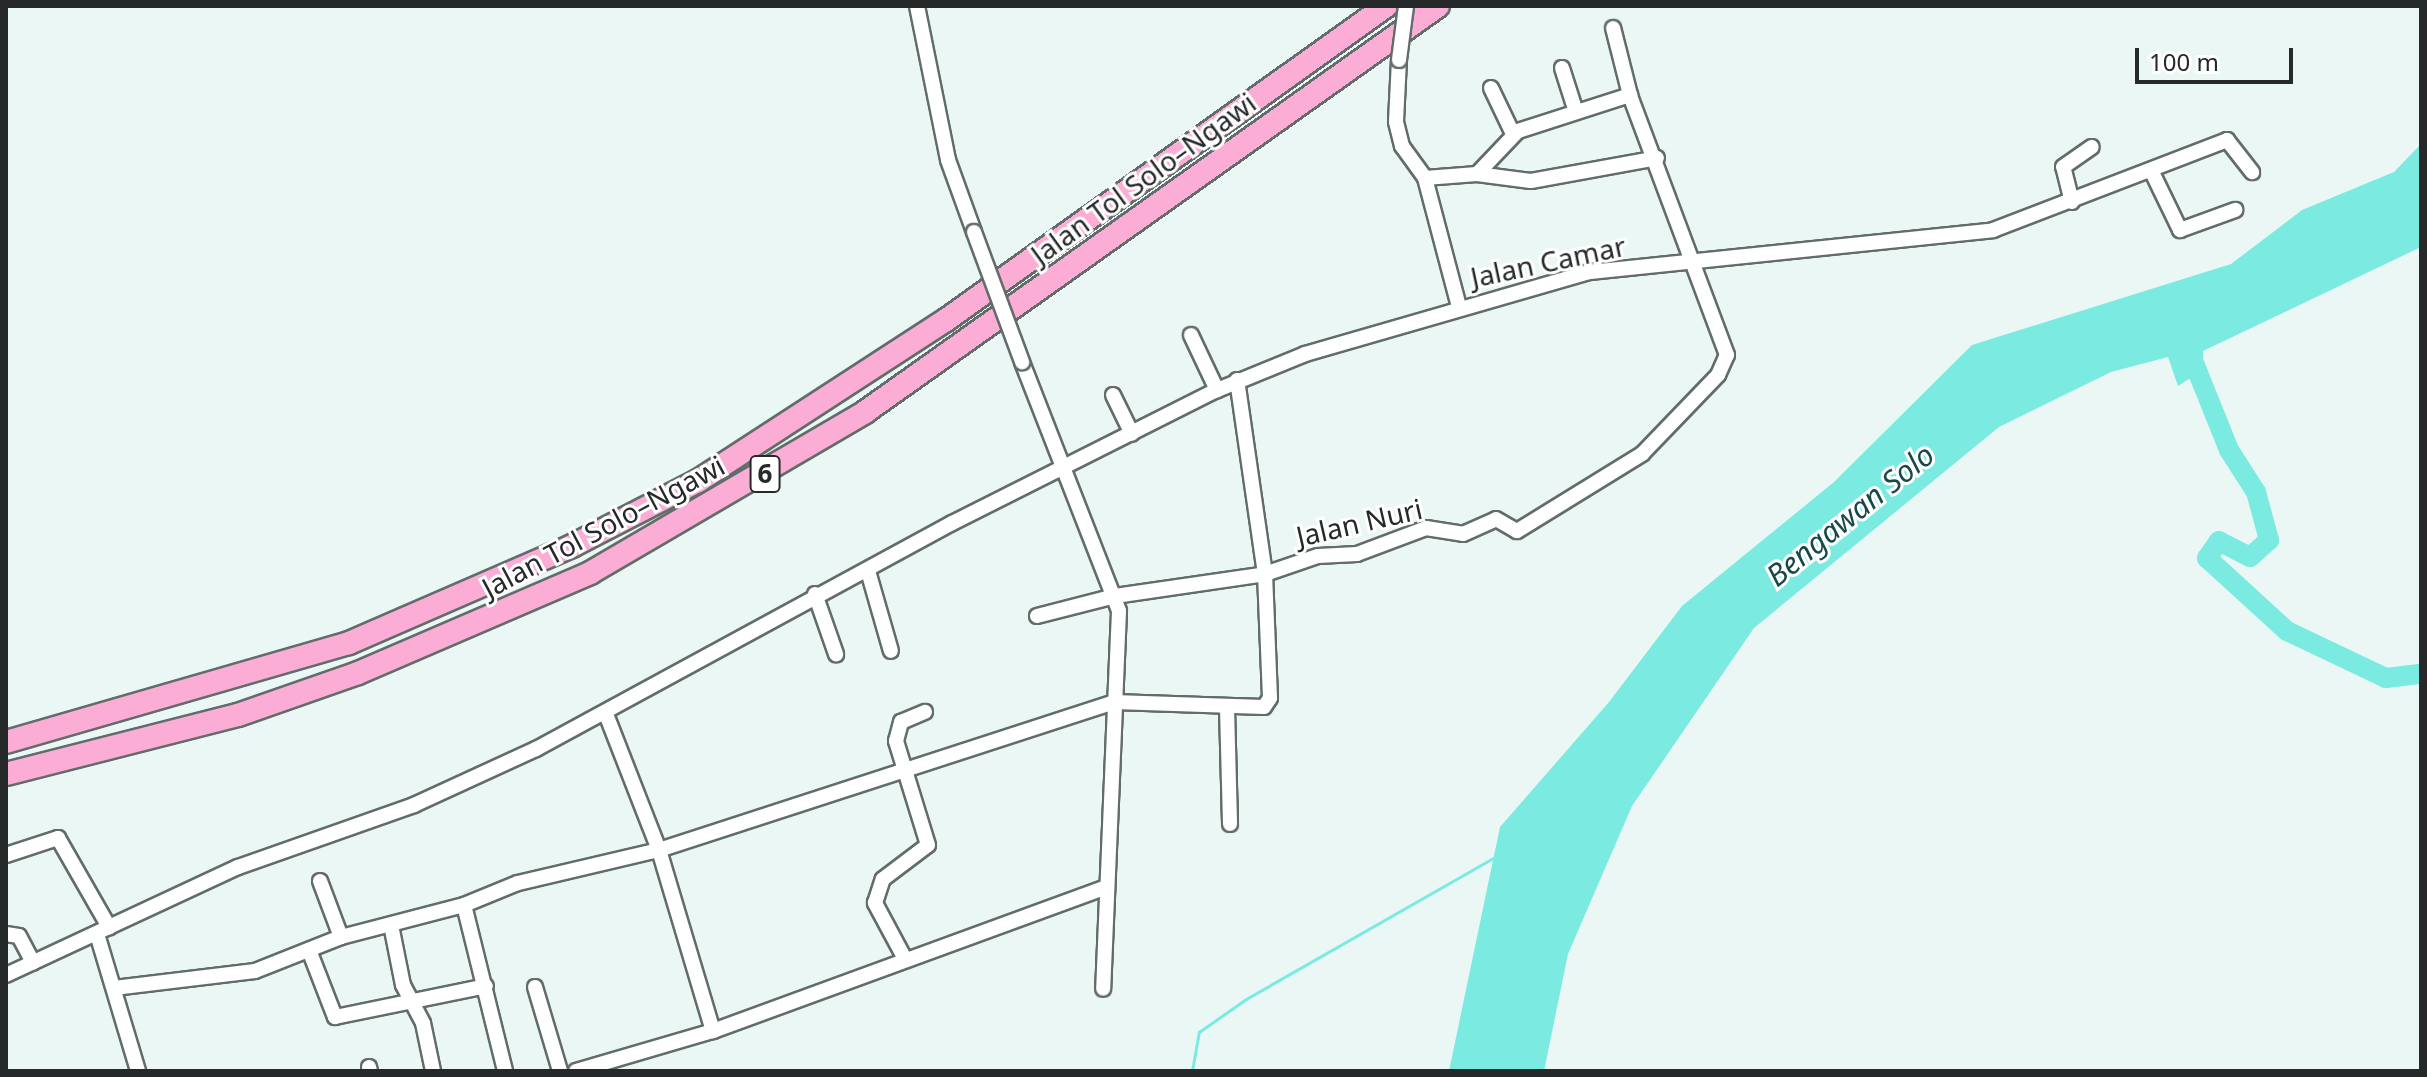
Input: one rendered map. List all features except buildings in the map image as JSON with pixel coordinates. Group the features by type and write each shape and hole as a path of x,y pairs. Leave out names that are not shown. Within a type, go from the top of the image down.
{"highway":[{"name":"Jalan Tol Solo–Ngawi","path":"6,742 349,643 572,546 698,481 946,320 1386,6"},
{"name":"Jalan Tol Solo–Ngawi","path":"6,774 238,715 387,661 590,573 865,412 1438,6"}],"street":[{"path":"917,6 952,177 1115,596 1120,628 1114,702 1103,989"},
{"path":"1406,6 1396,122 1402,146 1425,178 1459,307"},
{"path":"1613,28 1630,95 1696,261"},
{"path":"1562,68 1575,109"},
{"path":"1491,88 1513,134"},
{"path":"1477,174 1513,134 1575,109 1630,95"},
{"name":"Jalan Camar","path":"6,975 238,867 414,805 606,714 815,594 868,571 1237,380 1459,307 1590,272 1975,234 2072,202 2227,140 2252,172"},
{"path":"2072,202 2063,167 2092,147"},
{"path":"1425,178 1477,174 1531,181 1657,158"},
{"path":"2151,170 2180,230 2235,210"},
{"name":"Jalan Nuri","path":"1037,616 1115,596 1265,574 1318,556 1357,554 1426,528 1463,534 1496,519 1517,531 1630,464 1726,362 1696,261"},
{"path":"1191,335 1217,390"},
{"path":"114,988 236,975 341,937 464,905 518,883 659,850 1114,702 1257,709 1270,698 1265,574 1237,380"},
{"path":"1113,395 1132,434"},
{"path":"868,571 891,651"},
{"path":"815,594 836,654"},
{"path":"1227,708 1230,824"},
{"path":"905,959 875,903 883,879 928,845 904,771 897,728 925,712"},
{"path":"606,714 659,850 713,1031"},
{"path":"6,855 58,838 103,930 114,988 138,1071"},
{"path":"320,881 341,937"},
{"path":"576,1071 713,1031 1106,887"},
{"path":"464,905 505,1071"},
{"path":"391,925 433,1071"},
{"path":"6,934 19,936 33,962"},
{"path":"309,950 335,1017 486,986"},
{"path":"535,987 560,1071"}],"water":[{"name":"Bengawan Solo","path":"2421,144 2421,247 2203,351 2203,370 2178,386 2168,357 2111,372 1999,427 1754,628 1632,806 1568,954 1544,1071 1449,1071 1500,827 1609,702 1682,606 1834,482 1972,345 2231,264 2302,210 2394,172"}],"waterway":[{"path":"2188,348 2229,450 2256,492 2269,540 2250,557 2219,541 2207,558 2287,631 2386,678 2421,674"},
{"path":"1192,1071 1199,1032 1246,999 1495,857"}]}
